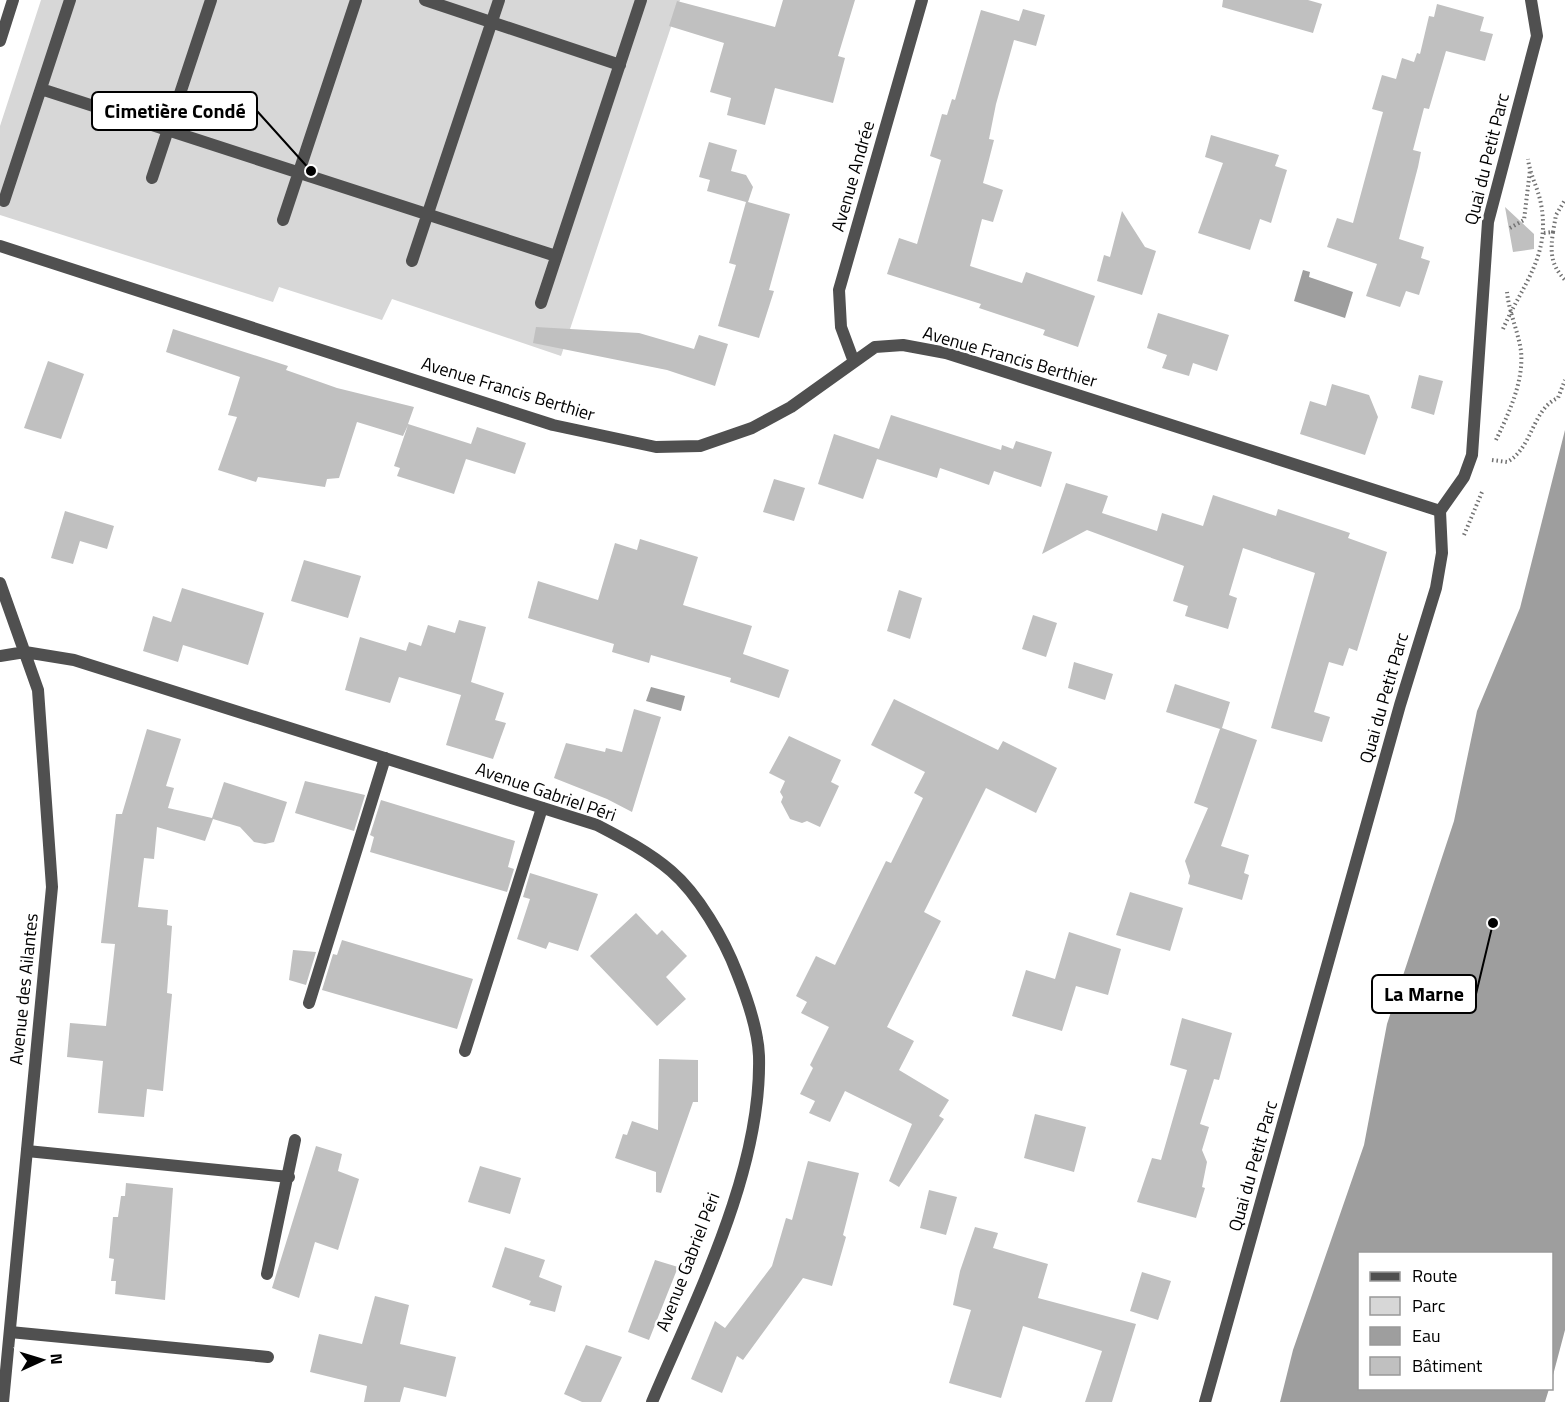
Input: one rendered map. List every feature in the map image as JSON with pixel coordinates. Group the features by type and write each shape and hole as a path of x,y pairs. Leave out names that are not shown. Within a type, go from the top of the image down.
{"street":[{"path":"0,41 14,0"},
{"path":"4,201 70,0"},
{"path":"152,178 211,0"},
{"path":"283,220 356,0"},
{"path":"425,0 620,65"},
{"path":"412,261 499,0"},
{"path":"541,303 641,0"},
{"name":"Avenue Andrée","path":"854,362 841,327 839,290 922,0"},
{"name":"Quai du Petit Parc","path":"1205,1402 1397,716 1436,588 1442,553 1440,511 1464,477 1472,455 1488,222 1537,36 1531,0"},
{"path":"41,89 556,256"},
{"name":"Avenue Francis Berthier","path":"0,246 553,425 656,447 700,446 752,428 791,407 875,347 903,345 946,354 1440,511"},
{"path":"0,583 25,652"},
{"name":"Avenue Gabriel Péri","path":"0,656 25,652 74,660 597,825 632,843 672,871 700,906 728,948 747,998 759,1054 757,1103 748,1150 733,1199 714,1254 651,1402"},
{"name":"Avenue des Ailantes","path":"3,1402 52,887 38,690 25,652"},
{"path":"309,1003 385,758"},
{"path":"465,1050 542,808"},
{"path":"267,1274 295,1140"},
{"path":"27,1151 289,1177"},
{"path":"10,1332 267,1357"}],"path":[{"path":"1525,216 1530,170"},
{"path":"1565,200 1556,214 1551,247 1554,269 1565,280"},
{"path":"1544,233 1553,232"},
{"path":"1495,444 1516,390 1522,367 1515,323 1509,304"},
{"path":"1492,460 1507,462 1514,457 1532,435 1547,404 1558,398 1565,380"}],"green space":[{"path":"41,0 680,0 561,356 392,299 382,320 279,287 273,302 0,215 0,126"}],"water":[{"path":"1303,270 1310,272 1309,277 1353,292 1345,318 1294,301"},
{"path":"1565,430 1565,1330 1553,1375 1553,1252 1358,1252 1358,1390 1549,1390 1545,1402 1280,1402 1293,1350 1364,1145 1387,1024 1454,821 1477,711 1520,608"},
{"path":"651,687 685,696 681,711 646,701"}],"building":[{"path":"783,0 855,0 838,56 845,58 833,103 775,88 765,125 727,115 731,98 710,92 724,43 669,26 677,1 775,27"},
{"path":"1223,0 1308,0 1322,4 1313,33 1222,7"},
{"path":"1437,4 1484,17 1480,31 1493,34 1485,61 1446,51 1429,109 1424,108 1413,150 1421,152 1399,239 1424,247 1421,258 1430,261 1419,295 1406,291 1400,307 1366,296 1377,264 1327,247 1337,218 1353,223 1383,112 1372,109 1382,75 1396,79 1402,58 1414,62 1417,53 1420,54 1429,16 1434,17"},
{"path":"1023,9 1045,15 1036,46 1014,40 996,104 989,139 994,140 983,183 1003,190 993,222 982,219 970,266 1022,283 1026,272 1095,296 1078,347 1043,335 1045,330 979,308 981,304 887,274 899,238 917,244 941,160 930,156 942,114 947,115 952,99 955,100 981,10 1019,21"},
{"path":"1211,135 1279,155 1275,166 1287,170 1271,223 1260,219 1250,250 1198,233 1223,163 1205,157"},
{"path":"709,142 737,150 731,171 746,175 753,187 748,202 790,214 769,290 774,291 759,338 718,326 736,265 729,263 746,202 707,191 710,180 699,177"},
{"path":"1505,207 1534,234 1534,249 1513,252"},
{"path":"1122,211 1145,247 1156,251 1142,295 1097,281 1104,255 1110,257"},
{"path":"1158,313 1229,335 1217,371 1193,363 1189,376 1162,368 1167,355 1147,348"},
{"path":"536,327 639,333 694,349 699,335 728,344 715,386 667,370 533,343"},
{"path":"173,329 288,366 286,370 337,388 414,407 408,424 471,444 477,427 526,443 515,474 466,459 454,494 397,476 400,468 394,466 408,425 403,436 357,422 339,478 327,479 325,487 258,477 256,482 218,470 237,417 228,415 240,377 166,352"},
{"path":"48,361 84,374 61,439 24,428"},
{"path":"1419,375 1443,381 1434,415 1411,408"},
{"path":"1332,384 1369,395 1378,417 1365,455 1300,434 1310,401 1326,406"},
{"path":"891,415 1001,450 1002,445 1013,449 1016,441 1052,452 1041,487 994,471 989,485 940,468 937,478 877,459 863,499 818,484 834,434 879,449"},
{"path":"774,479 805,488 794,521 763,512"},
{"path":"1066,483 1108,496 1102,513 1157,531 1162,513 1203,526 1213,495 1276,516 1278,509 1350,533 1348,538 1387,552 1357,651 1349,648 1343,666 1329,662 1314,712 1330,717 1322,742 1271,728 1315,573 1243,548 1229,595 1237,598 1228,629 1185,616 1188,606 1173,601 1184,566 1087,530 1042,554"},
{"path":"65,511 114,526 107,549 80,541 73,564 51,558"},
{"path":"640,539 698,557 683,605 752,626 743,654 789,670 779,698 730,682 731,678 651,655 649,663 612,652 614,644 528,618 538,581 598,600 615,543 637,550"},
{"path":"304,560 361,576 348,618 291,601"},
{"path":"182,588 264,613 248,665 183,645 178,662 143,651 153,616 171,622"},
{"path":"899,590 922,598 910,639 887,631"},
{"path":"1033,615 1057,623 1046,657 1022,649"},
{"path":"459,620 486,627 471,682 504,693 495,720 506,723 493,759 446,745 461,695 399,677 390,703 345,690 360,637 406,651 409,642 421,646 428,625 455,633"},
{"path":"1074,662 1113,674 1105,700 1068,688"},
{"path":"1175,684 1230,702 1222,728 1257,740 1221,846 1249,855 1244,873 1249,875 1242,900 1188,884 1190,876 1185,861 1208,808 1194,803 1220,729 1166,712"},
{"path":"894,699 998,750 1003,741 1057,768 1036,813 986,788 924,912 941,921 887,1027 914,1041 899,1070 949,1100 939,1116 944,1119 899,1187 889,1181 912,1124 845,1091 830,1122 809,1113 815,1101 800,1094 813,1068 810,1065 829,1027 801,1013 807,1002 796,996 816,956 835,965 886,861 891,863 923,798 914,793 925,772 871,745"},
{"path":"634,709 661,717 632,812 607,799 554,778 566,743 605,752 606,748 622,752"},
{"path":"147,729 181,739 166,786 174,788 168,808 212,818 224,782 287,802 274,842 265,844 254,842 240,827 213,819 205,841 157,827 154,859 144,858 138,907 168,910 167,925 172,926 167,993 172,994 163,1091 147,1089 144,1117 98,1113 103,1061 67,1057 70,1023 106,1026 115,944 101,943 116,814 122,814"},
{"path":"789,736 841,760 831,782 839,786 820,827 807,821 802,823 790,819 781,802 783,797 780,792 785,781 769,773"},
{"path":"305,781 365,795 354,831 295,813"},
{"path":"381,800 515,841 508,867 514,869 507,892 370,852 374,837 370,835"},
{"path":"530,873 598,894 578,951 549,942 546,949 517,939 530,899 523,897"},
{"path":"1130,892 1183,908 1170,951 1116,935"},
{"path":"636,913 657,935 662,930 687,956 666,977 686,999 657,1026 590,956"},
{"path":"1069,932 1121,949 1108,995 1076,986 1062,1031 1012,1016 1026,970 1055,979"},
{"path":"342,940 473,979 457,1029 322,990 333,954 337,955"},
{"path":"293,950 316,952 306,985 289,980"},
{"path":"1182,1018 1232,1033 1219,1080 1214,1079 1200,1124 1209,1127 1202,1150 1207,1162 1202,1187 1205,1188 1196,1218 1137,1202 1152,1158 1161,1160 1187,1070 1170,1065"},
{"path":"659,1059 698,1060 698,1102 693,1102 661,1193 656,1192 656,1172 615,1158 623,1134 627,1135 632,1121 658,1130"},
{"path":"1035,1114 1086,1127 1074,1172 1024,1158"},
{"path":"316,1146 342,1154 338,1171 359,1179 338,1250 315,1242 299,1298 272,1288"},
{"path":"808,1161 859,1173 843,1235 846,1237 832,1286 803,1278 743,1360 737,1356 722,1393 691,1379 715,1321 725,1328 772,1266 786,1218 792,1220"},
{"path":"480,1166 521,1178 510,1214 468,1202"},
{"path":"126,1183 173,1188 165,1300 115,1294 116,1281 111,1281 114,1259 109,1258 113,1217 118,1217 121,1196 125,1196"},
{"path":"929,1190 957,1197 946,1235 920,1228"},
{"path":"975,1227 998,1233 993,1248 1048,1264 1038,1298 1136,1324 1112,1402 1085,1402 1102,1351 1023,1326 1001,1398 949,1383 971,1310 953,1305 960,1271"},
{"path":"505,1247 545,1260 539,1277 562,1286 555,1312 529,1305 531,1301 492,1287"},
{"path":"655,1260 678,1267 649,1340 628,1332"},
{"path":"1142,1272 1171,1281 1158,1320 1130,1311"},
{"path":"375,1296 409,1305 400,1344 456,1357 446,1397 404,1387 400,1402 364,1402 367,1386 310,1372 319,1334 362,1344"},
{"path":"586,1345 622,1357 601,1402 582,1402 564,1394"}],"place":[{"name":"Cimetière Condé","path":"311,171"},
{"name":"La Marne","path":"1493,923"}]}
